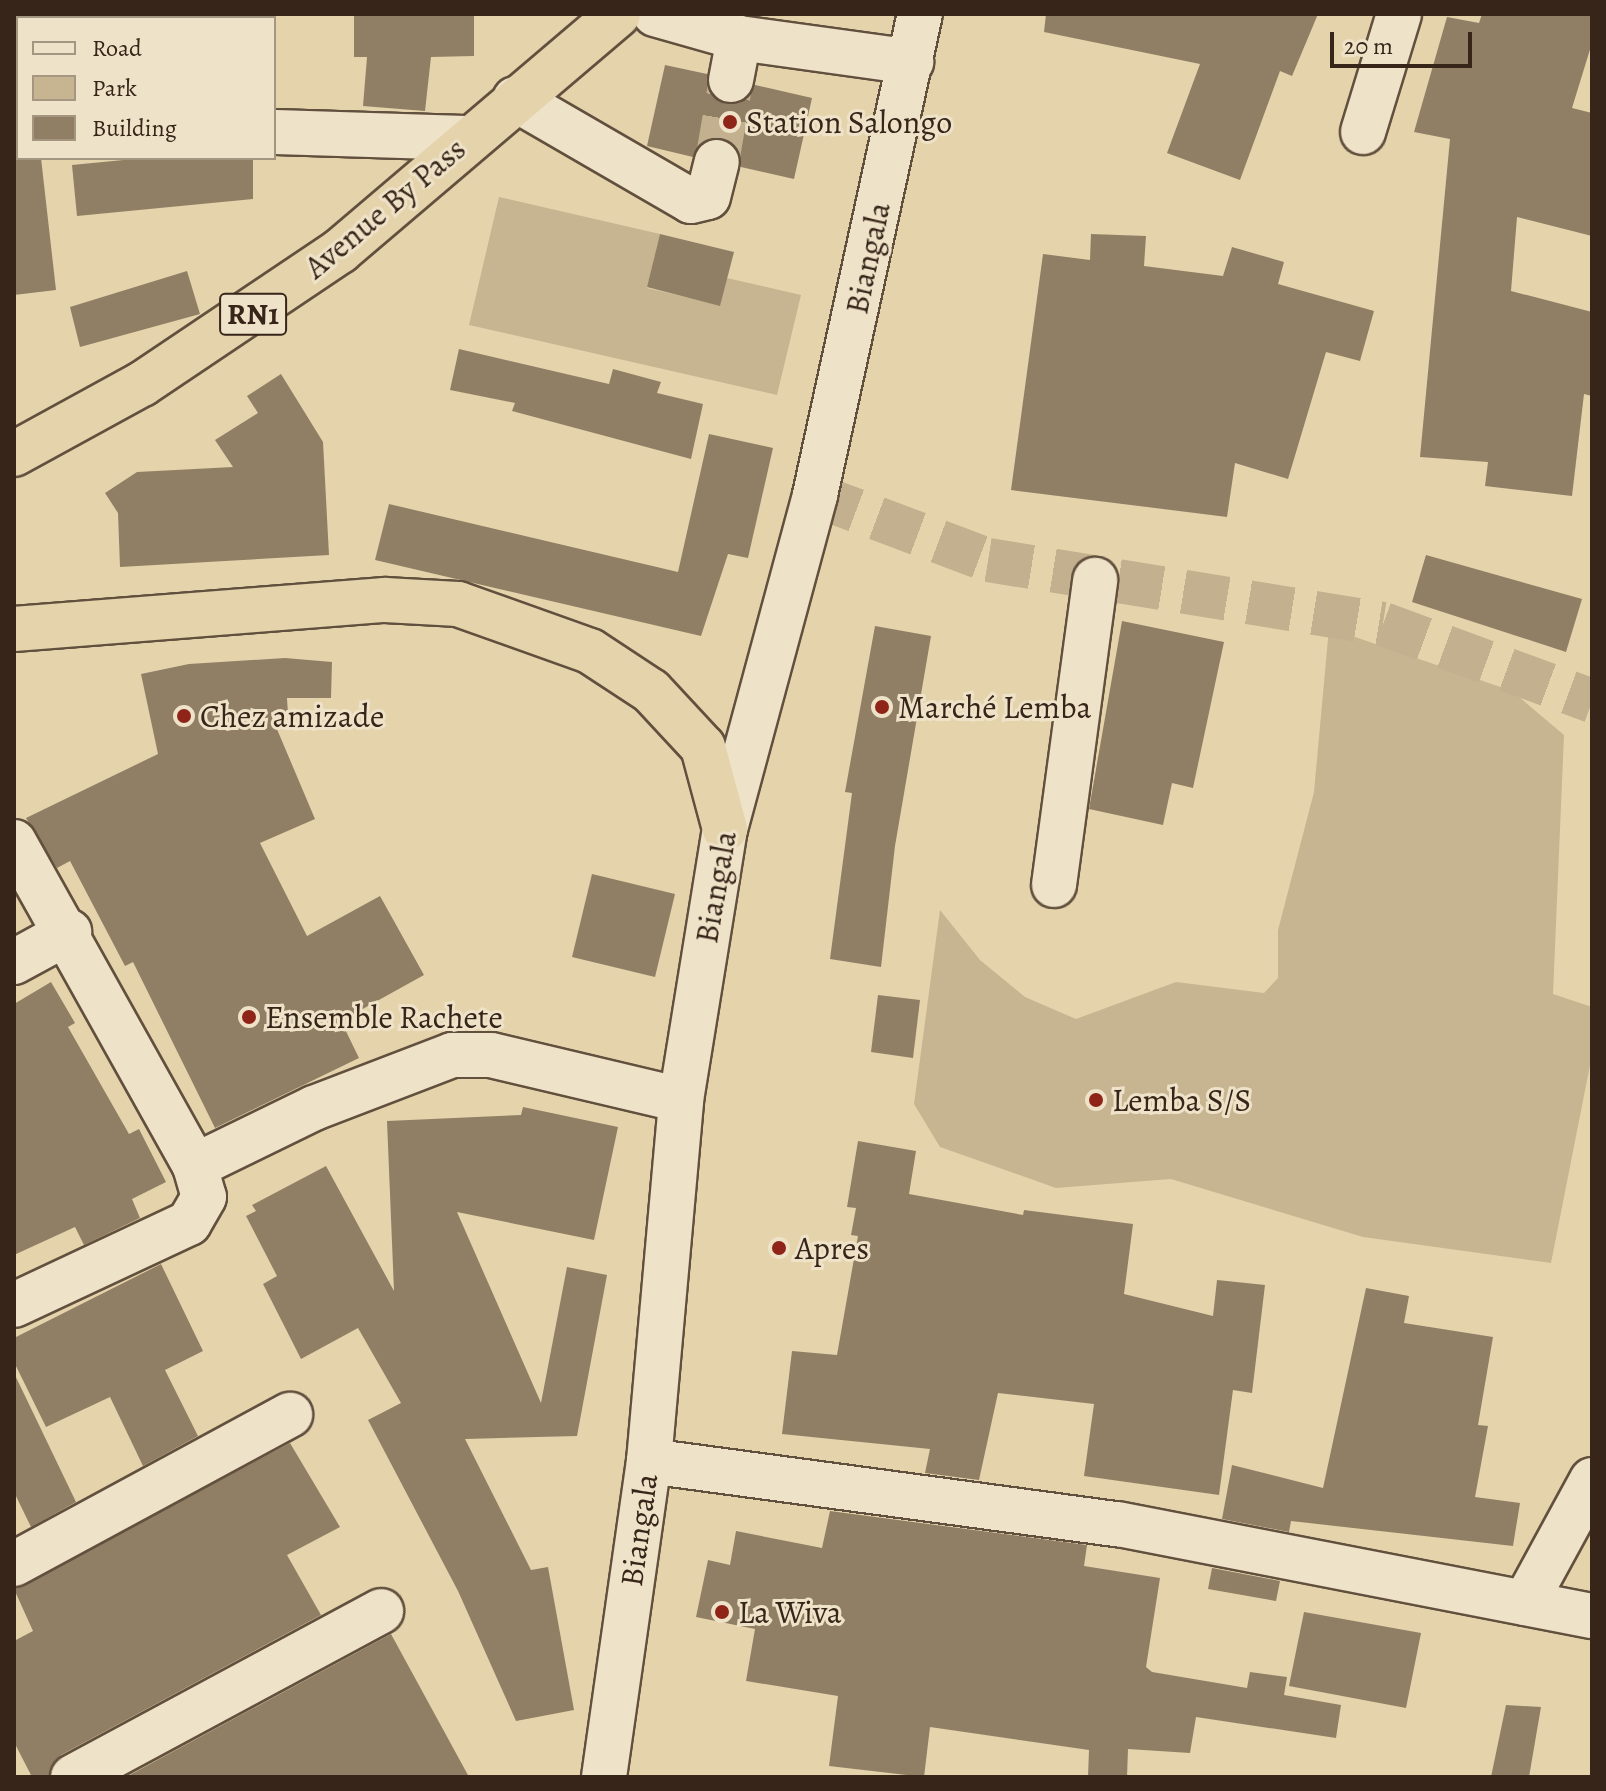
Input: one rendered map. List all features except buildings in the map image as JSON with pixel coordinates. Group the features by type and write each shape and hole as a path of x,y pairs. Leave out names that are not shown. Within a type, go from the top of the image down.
{"highway":[{"name":"Avenue By Pass","path":"14,454 243,320 340,251 467,138 618,14"},
{"path":"14,629 385,600 458,604 590,651 651,691 703,747 725,829"}],"street":[{"path":"655,14 739,38 911,62"},
{"name":"Biangala","path":"604,1777 649,1461 681,1100 725,829 815,495 920,14"},
{"path":"1363,132 1399,14"},
{"path":"731,80 739,38"},
{"path":"515,99 691,201 708,197 717,162"},
{"path":"276,132 467,138"},
{"path":"1054,885 1095,580"},
{"path":"14,842 69,932 195,1166 204,1197 189,1223 14,1305"},
{"path":"14,962 69,932"},
{"path":"195,1166 314,1108 452,1055 491,1055 681,1100"},
{"path":"14,1564 290,1415"},
{"path":"649,1461 1118,1524 1592,1616"},
{"path":"1525,1603 1592,1480"},
{"path":"73,1777 381,1611"}],"green space":[{"path":"499,197 660,234 647,288 719,305 727,278 801,295 777,395 469,325"},
{"path":"1329,628 1512,691 1564,735 1553,994 1592,1007 1592,1055 1551,1263 1363,1237 1171,1179 1056,1188 940,1147 914,1104 940,910 980,960 1025,997 1076,1019 1176,982 1264,993 1278,978 1278,930 1314,792"}],"tunnel":[{"path":"717,162 731,80"},
{"path":"815,495 988,560 1383,624 1592,701"}],"place":[{"name":"Station Salongo","path":"730,122"},
{"name":"Marché Lemba","path":"882,707"},
{"name":"Chez amizade","path":"184,716"},
{"name":"Ensemble Rachete","path":"249,1017"},
{"name":"Lemba S/S","path":"1096,1100"},
{"name":"Apres","path":"779,1248"},
{"name":"La Wiva","path":"722,1612"}]}
